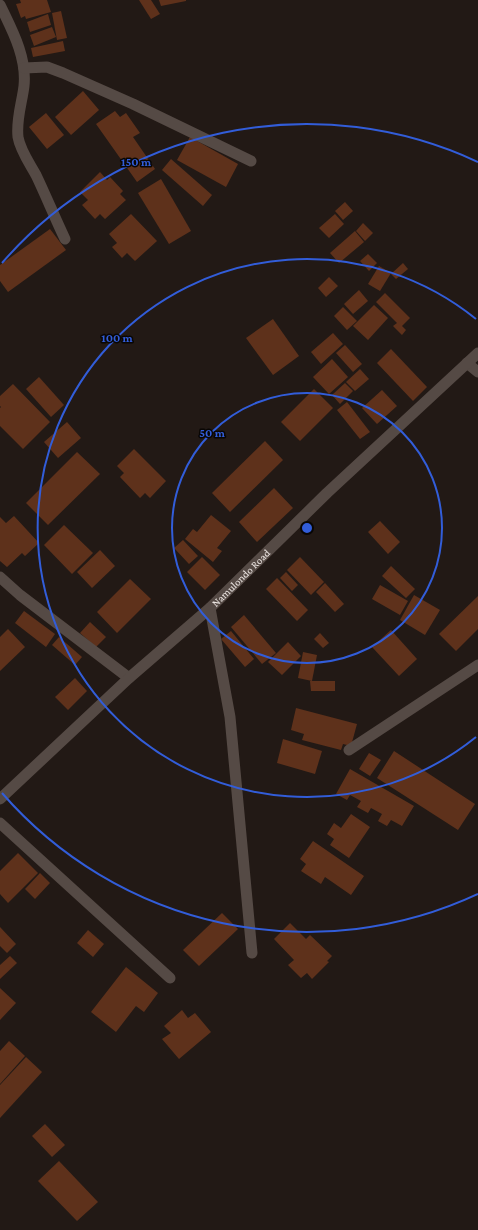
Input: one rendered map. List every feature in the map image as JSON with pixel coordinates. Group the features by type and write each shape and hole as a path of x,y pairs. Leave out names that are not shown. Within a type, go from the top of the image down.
{"street":[{"path":"0,5 13,33 24,68 24,85 18,113 18,138 65,239"},
{"path":"24,68 47,68 63,73 252,160"},
{"name":"Namulondo Road","path":"0,799 129,678 210,608 328,493 478,353"},
{"path":"467,363 478,372"},
{"path":"0,577 20,595 129,678"},
{"path":"210,608 230,717 252,953"},
{"path":"349,750 478,665"},
{"path":"0,823 170,978"}],"building":[{"path":"20,0 47,0 51,12 26,19 25,16 21,18 16,4 21,3"},
{"path":"139,0 151,0 160,14 151,19"},
{"path":"159,0 186,0 186,1 161,6"},
{"path":"61,11 67,38 57,40 52,13"},
{"path":"48,14 51,25 30,32 27,22"},
{"path":"52,27 56,37 34,46 30,35"},
{"path":"63,41 65,51 33,57 31,48"},
{"path":"83,91 99,110 71,135 55,117"},
{"path":"115,111 120,117 126,113 140,133 133,137 155,169 137,182 96,124"},
{"path":"46,113 64,135 47,149 29,127"},
{"path":"190,137 238,164 226,187 177,160"},
{"path":"171,159 212,195 203,206 162,170"},
{"path":"100,172 107,180 110,177 123,191 120,194 126,200 105,219 100,214 95,219 82,205 88,200 80,192"},
{"path":"161,179 191,231 169,244 138,193"},
{"path":"345,202 353,211 343,220 335,211"},
{"path":"131,214 157,241 135,261 127,253 122,258 112,247 117,243 109,234"},
{"path":"335,214 344,224 329,238 319,228"},
{"path":"363,223 373,233 365,241 356,231"},
{"path":"50,229 66,250 8,292 0,281 0,265"},
{"path":"355,231 364,242 339,263 330,253"},
{"path":"368,254 377,263 369,271 360,261"},
{"path":"403,263 408,269 396,279 391,274"},
{"path":"379,266 391,273 380,291 368,284"},
{"path":"329,277 338,286 326,297 318,288"},
{"path":"359,290 368,301 353,314 344,304"},
{"path":"385,293 410,318 402,326 406,330 402,335 393,326 397,323 376,302"},
{"path":"374,305 388,318 368,340 353,326"},
{"path":"343,307 357,321 347,330 334,316"},
{"path":"273,319 299,356 273,375 246,338"},
{"path":"333,333 343,344 321,364 311,352"},
{"path":"345,345 362,364 353,372 336,353"},
{"path":"391,349 427,387 413,401 377,363"},
{"path":"332,359 348,377 329,394 313,377"},
{"path":"360,369 369,379 355,391 346,382"},
{"path":"39,377 64,405 51,417 26,389"},
{"path":"345,383 353,391 340,404 332,395"},
{"path":"13,384 50,422 23,449 0,426 0,396"},
{"path":"314,389 333,408 300,441 281,422"},
{"path":"382,390 397,406 377,424 362,408"},
{"path":"347,402 370,432 360,439 337,410"},
{"path":"67,422 81,438 58,458 44,442"},
{"path":"265,441 283,460 230,512 212,493"},
{"path":"134,449 166,481 150,498 145,493 140,498 120,477 124,473 117,466"},
{"path":"77,452 100,474 48,525 26,503"},
{"path":"274,488 293,508 257,542 239,522"},
{"path":"211,515 231,531 217,548 222,551 213,562 185,539 193,529 197,532"},
{"path":"14,516 39,543 25,556 22,553 7,567 0,561 0,517 6,523"},
{"path":"380,521 400,542 388,554 368,532"},
{"path":"64,525 93,553 72,574 44,545"},
{"path":"183,540 198,556 189,564 174,548"},
{"path":"100,550 115,566 92,588 77,572"},
{"path":"202,557 220,575 205,590 187,572"},
{"path":"300,557 324,582 311,595 287,570"},
{"path":"391,566 415,589 406,598 382,576"},
{"path":"286,572 298,585 292,591 280,578"},
{"path":"277,578 308,610 297,621 266,589"},
{"path":"130,579 151,599 117,633 97,612"},
{"path":"325,583 344,604 335,612 316,592"},
{"path":"380,585 408,601 400,615 372,599"},
{"path":"414,595 440,610 425,635 400,620"},
{"path":"478,596 478,629 456,651 439,634"},
{"path":"24,611 55,634 46,647 15,623"},
{"path":"244,615 276,653 262,664 231,627"},
{"path":"90,622 106,637 96,647 80,633"},
{"path":"8,629 25,647 0,671 0,637"},
{"path":"391,630 417,659 399,676 372,647"},
{"path":"231,631 254,659 245,667 221,639"},
{"path":"320,633 329,643 323,648 314,639"},
{"path":"59,637 82,657 75,665 52,645"},
{"path":"288,642 301,656 282,675 268,662"},
{"path":"303,652 317,655 312,681 298,678"},
{"path":"75,678 87,691 68,710 55,697"},
{"path":"310,681 335,681 335,691 311,691"},
{"path":"296,708 357,724 351,746 343,744 341,750 302,740 304,734 291,730"},
{"path":"283,739 322,751 315,774 277,763"},
{"path":"394,751 475,804 458,830 377,778"},
{"path":"369,753 381,760 370,776 359,769"},
{"path":"350,769 414,806 402,826 391,820 387,826 378,821 382,814 371,808 368,813 357,807 361,801 350,795 347,800 336,794"},
{"path":"351,814 370,827 349,858 330,845 334,839 327,834 334,823 341,828"},
{"path":"313,841 364,876 351,895 325,877 321,884 301,871 306,864 300,859"},
{"path":"18,853 38,873 8,903 0,894 0,871"},
{"path":"40,873 50,883 35,899 25,889"},
{"path":"222,913 238,929 199,966 183,950"},
{"path":"290,923 306,939 310,935 332,956 327,961 329,962 312,979 307,973 301,978 288,965 294,960 274,939"},
{"path":"0,927 16,944 7,953 0,946"},
{"path":"88,930 104,944 93,957 77,943"},
{"path":"10,956 17,963 0,979 0,965"},
{"path":"126,967 158,993 144,1012 136,1006 116,1032 91,1012"},
{"path":"0,988 16,1003 0,1020"},
{"path":"182,1010 188,1018 195,1013 211,1032 179,1059 162,1039 171,1033 164,1026"},
{"path":"9,1041 25,1056 0,1084 0,1051"},
{"path":"26,1057 42,1072 0,1118 0,1085"},
{"path":"45,1124 65,1145 52,1157 32,1136"},
{"path":"59,1161 98,1202 77,1221 38,1181"}]}
